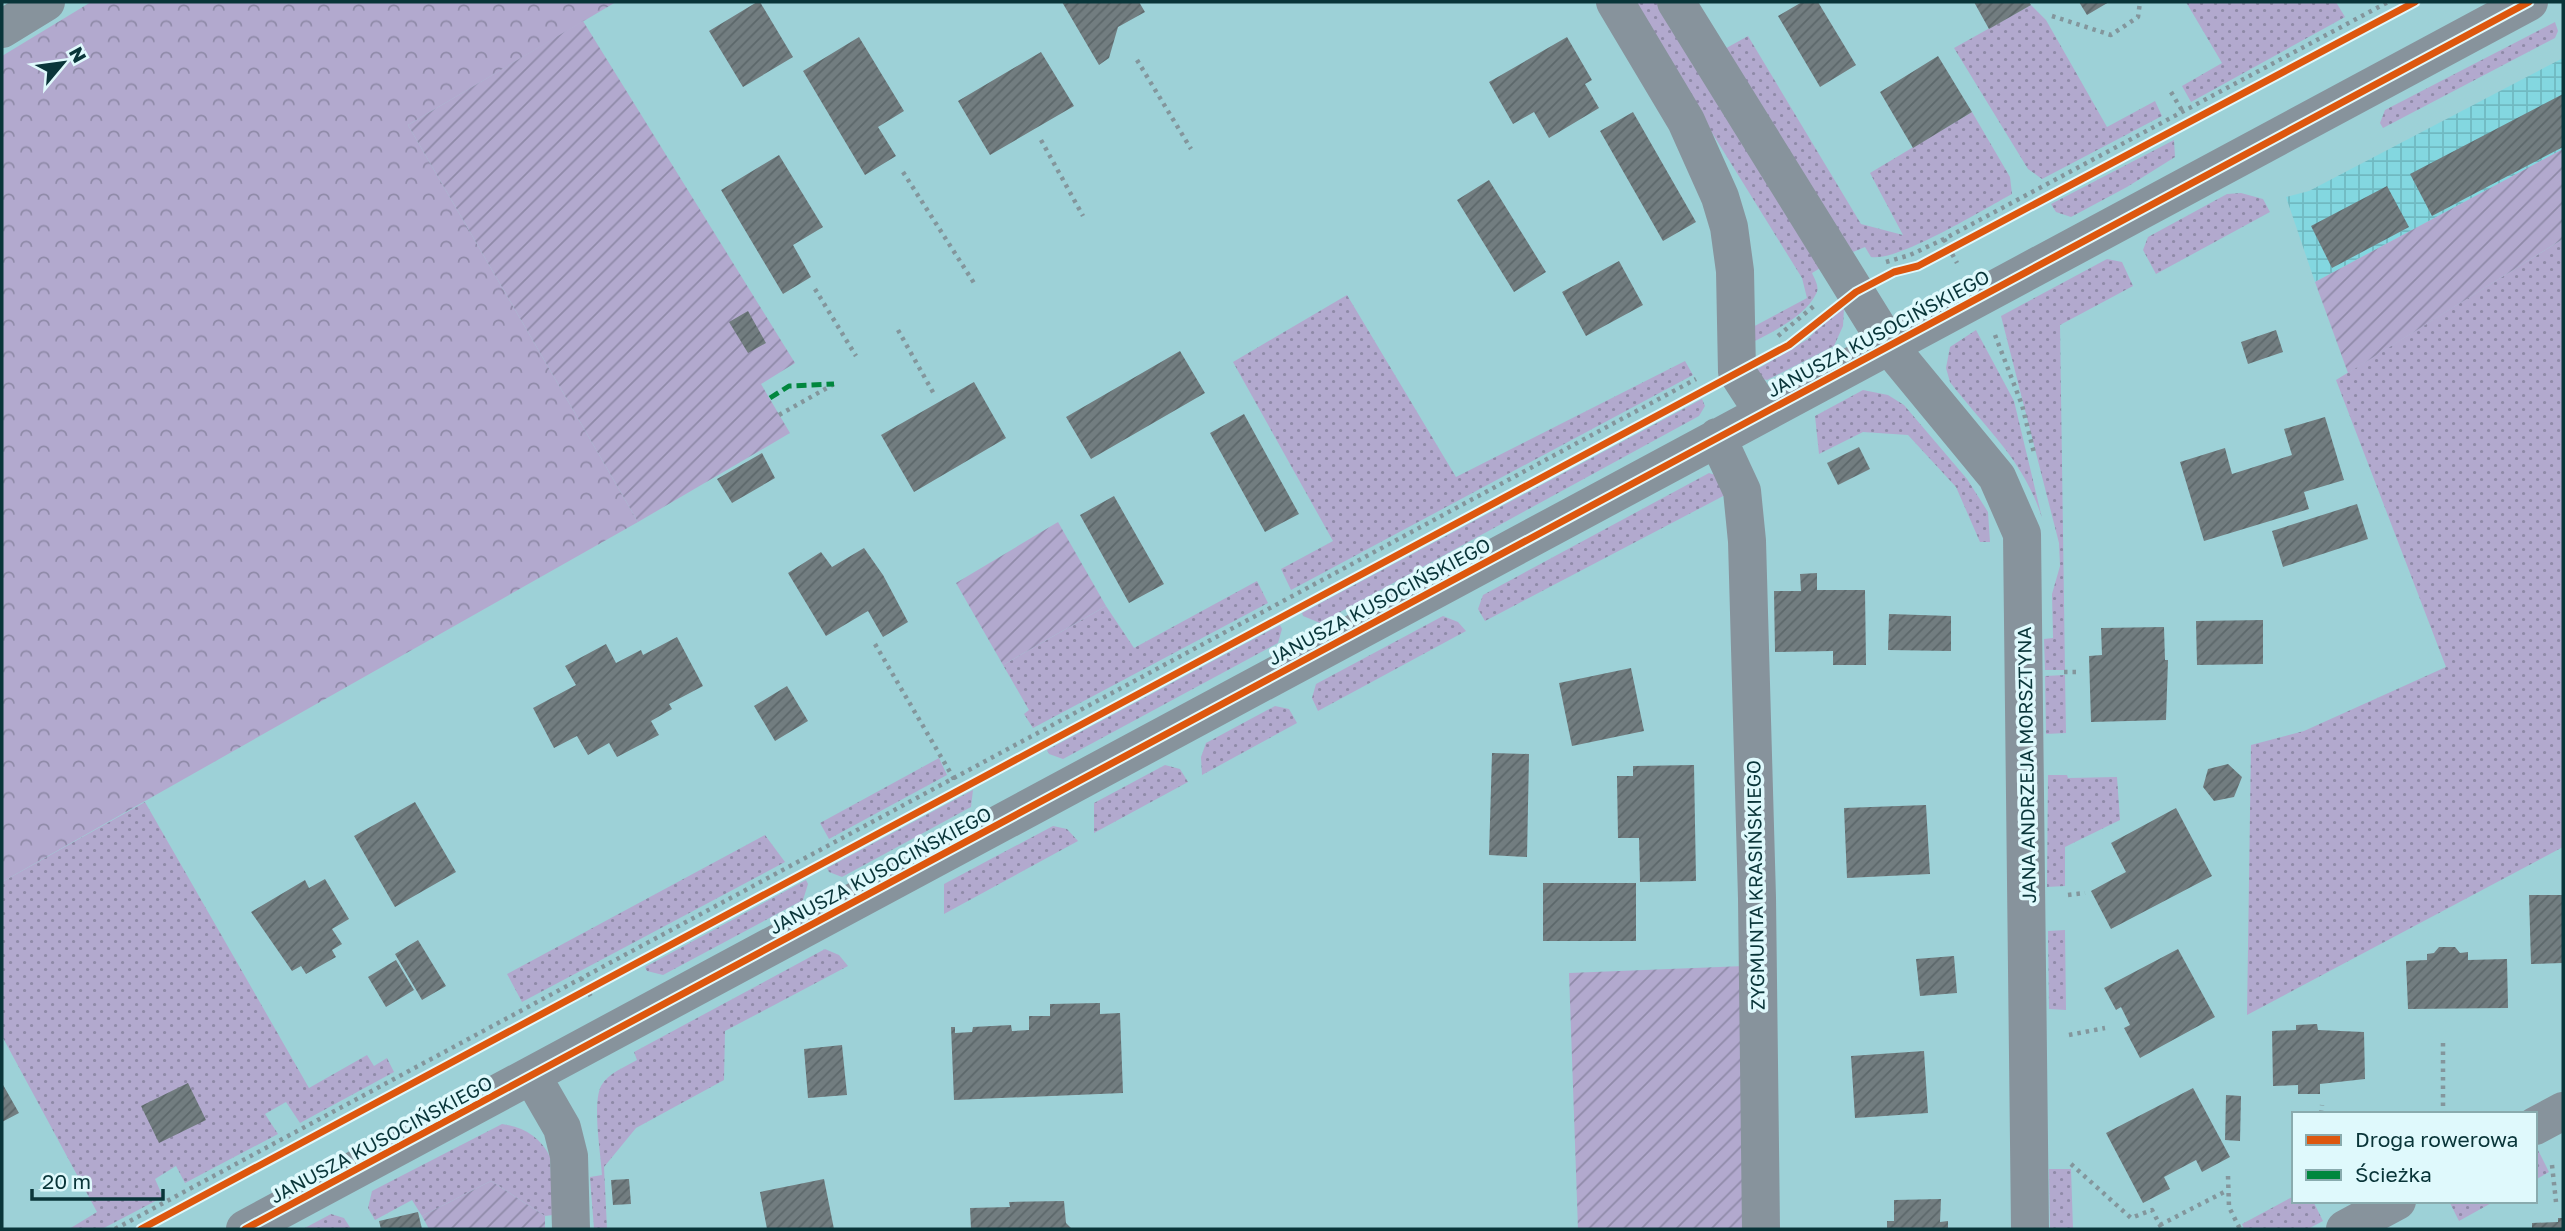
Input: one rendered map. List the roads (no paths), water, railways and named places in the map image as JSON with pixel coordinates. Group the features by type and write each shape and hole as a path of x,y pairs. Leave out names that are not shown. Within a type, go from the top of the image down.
{"street":[{"path":"2,29 46,2"},
{"path":"1615,2 1686,121 1720,197 1729,227 1735,271 1737,372 1763,412"},
{"name":"JANA ANDRZEJA MORSZTYNA","path":"1675,2 1889,346 1997,477 2022,534 2030,1229"},
{"name":"JANUSZA KUSOCIŃSKIEGO","path":"244,1229 2529,2"},
{"name":"ZYGMUNTA KRASIŃSKIEGO","path":"1717,437 1742,491 1746,541 1757,905 1761,1229"},
{"path":"532,1076 562,1128 569,1156 571,1229"},
{"path":"2537,1125 2563,1111"},
{"path":"2345,1229 2393,1203"}]}
